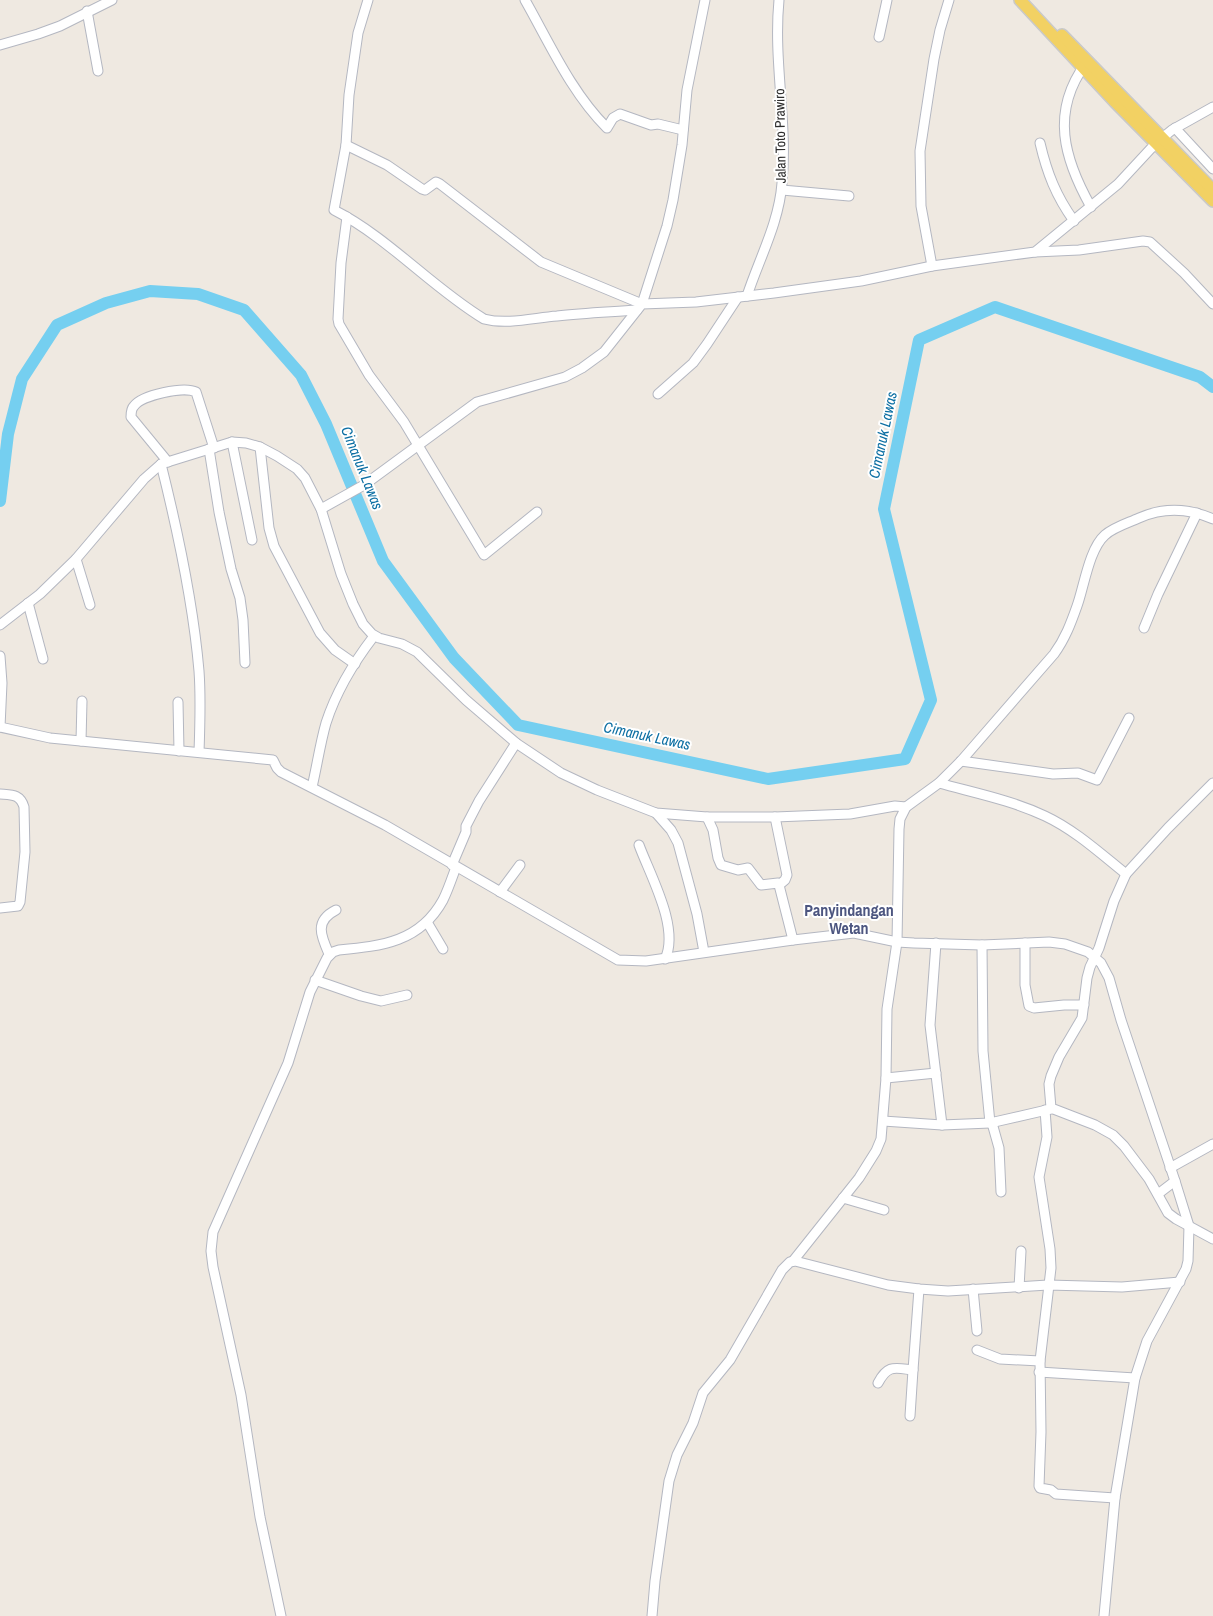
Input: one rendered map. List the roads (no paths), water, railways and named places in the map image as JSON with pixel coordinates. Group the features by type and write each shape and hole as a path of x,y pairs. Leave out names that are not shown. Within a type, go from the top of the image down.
{"main road":[{"path":"1020,0 1082,68 1163,138 1201,182 1213,201"},
{"path":"1031,0 1082,68"},
{"path":"1201,182 1213,190"}],"street":[{"path":"0,45 60,26 112,0"},
{"path":"368,0 358,37 349,95 346,144 334,210 484,319 496,321 528,320 567,314 696,302 862,281 932,266 1035,252 1079,250 1143,242 1150,242 1184,273 1213,304"},
{"path":"525,0 573,86 590,111 607,128 613,118 620,114 651,125 658,124 683,130"},
{"path":"321,509 344,498 364,485 477,402 564,377 582,368 604,352 640,307 667,226 673,200 687,90 705,0"},
{"name":"Jalan Toto Prawiro","path":"658,394 698,356 742,296 773,228 782,190 782,143 777,35 779,0"},
{"path":"879,37 887,0"},
{"path":"932,266 921,206 920,151 934,59 949,0"},
{"path":"87,11 98,71"},
{"path":"1082,68 1066,102 1063,128 1079,187 1091,207"},
{"path":"1035,252 1126,176 1163,138 1213,106"},
{"path":"1163,138 1213,170 1201,182"},
{"path":"1040,143 1055,192 1074,220"},
{"path":"346,144 387,165 422,189 425,190 436,182 440,184 548,267 640,307"},
{"path":"782,190 849,196"},
{"path":"346,217 341,263 339,324 369,375 402,418 417,446 484,555 537,512"},
{"path":"199,752 200,694 196,644 183,559 164,463 131,417 130,412 134,405 143,399 176,391 193,390 196,392 211,448 224,539 240,598 244,629 245,663"},
{"path":"232,442 252,540"},
{"path":"0,625 40,594 76,559 144,479 164,463 232,442 246,443 260,447 297,469 304,478 321,509 341,574 353,604 363,624 374,636 398,643 417,652 466,700 516,743 561,773 597,790 656,813 776,817 850,814 895,806 906,806"},
{"path":"260,447 269,528 274,546 320,633 335,650 354,664"},
{"path":"652,1616 667,1490 677,1455 693,1423 703,1393 730,1360 782,1270 793,1261 859,1178 876,1151 881,1139 886,1078 888,1009 897,942 899,829 900,819 906,806 939,783 961,761 1061,644 1077,606 1089,564 1103,536 1112,530 1166,510 1183,510 1213,519"},
{"path":"1144,628 1158,594 1197,513"},
{"path":"76,559 90,606"},
{"path":"28,603 43,659"},
{"path":"312,787 327,721 338,694 354,664 374,636"},
{"path":"0,656 2,683 0,727 50,738 270,759 275,762 278,770 385,825 614,959 632,961 665,958 854,933 897,942 982,945 1050,942 1097,953"},
{"path":"81,741 82,701"},
{"path":"178,702 179,751"},
{"path":"961,761 1053,774 1078,773 1097,780 1129,718"},
{"path":"281,1616 260,1517 241,1395 211,1251 213,1232 288,1063 303,1012 329,954 339,950 384,945 413,932 427,922 443,899 466,832 466,826 479,801 516,743"},
{"path":"939,783 1002,798 1046,816 1085,842 1126,874"},
{"path":"1115,1498 1056,1494 1051,1490 1039,1487 1041,1432 1039,1372 1051,1268 1050,1248 1039,1177 1047,1137 1049,1084 1059,1057 1079,1025 1084,1005 1087,978 1114,900 1126,874 1213,783"},
{"path":"0,794 16,795 22,801 24,807 25,852 20,902 18,906 0,908"},
{"path":"656,813 678,843 698,914 704,952"},
{"path":"707,816 713,830 721,865 738,870 748,868 761,885 778,883 779,885"},
{"path":"776,817 787,875 786,880 779,885"},
{"path":"639,845 668,922 670,946 665,958"},
{"path":"500,892 520,865"},
{"path":"779,885 793,940"},
{"path":"329,954 323,939 321,925 327,915 336,910"},
{"path":"427,922 442,950"},
{"path":"936,943 930,1025 942,1125"},
{"path":"1025,943 1025,985 1030,1006 1034,1008 1084,1005"},
{"path":"982,945 983,1051 991,1123 999,1148 1001,1192"},
{"path":"1097,953 1109,978 1170,1168 1192,1228 1188,1261 1180,1282 1147,1341 1135,1378 1115,1498 1104,1616"},
{"path":"316,980 378,1001 407,995"},
{"path":"886,1078 936,1073"},
{"path":"883,1121 942,1125 991,1123 1048,1109 1095,1125 1113,1135 1124,1146 1149,1179 1168,1213 1213,1239"},
{"path":"1170,1168 1213,1144"},
{"path":"1158,1194 1175,1181"},
{"path":"843,1198 884,1210"},
{"path":"1020,1288 1021,1251"},
{"path":"793,1261 880,1283 918,1289 948,1291 1048,1285 1122,1287 1180,1282"},
{"path":"910,1416 918,1289"},
{"path":"973,1289 977,1330"},
{"path":"977,1350 1000,1359 1040,1361"},
{"path":"878,1383 888,1369 913,1370"},
{"path":"1039,1372 1135,1378"}],"waterway":[{"name":"Cimanuk Lawas","path":"0,501 8,434 22,379 57,325 106,303 150,291 198,294 244,310 301,375 326,424 383,561 454,658 518,725 768,779 905,759 931,700 884,509 919,340 995,307 1200,377 1213,387"}],"district":[{"name":"Panyindangan Wetan","path":"849,919"}]}
